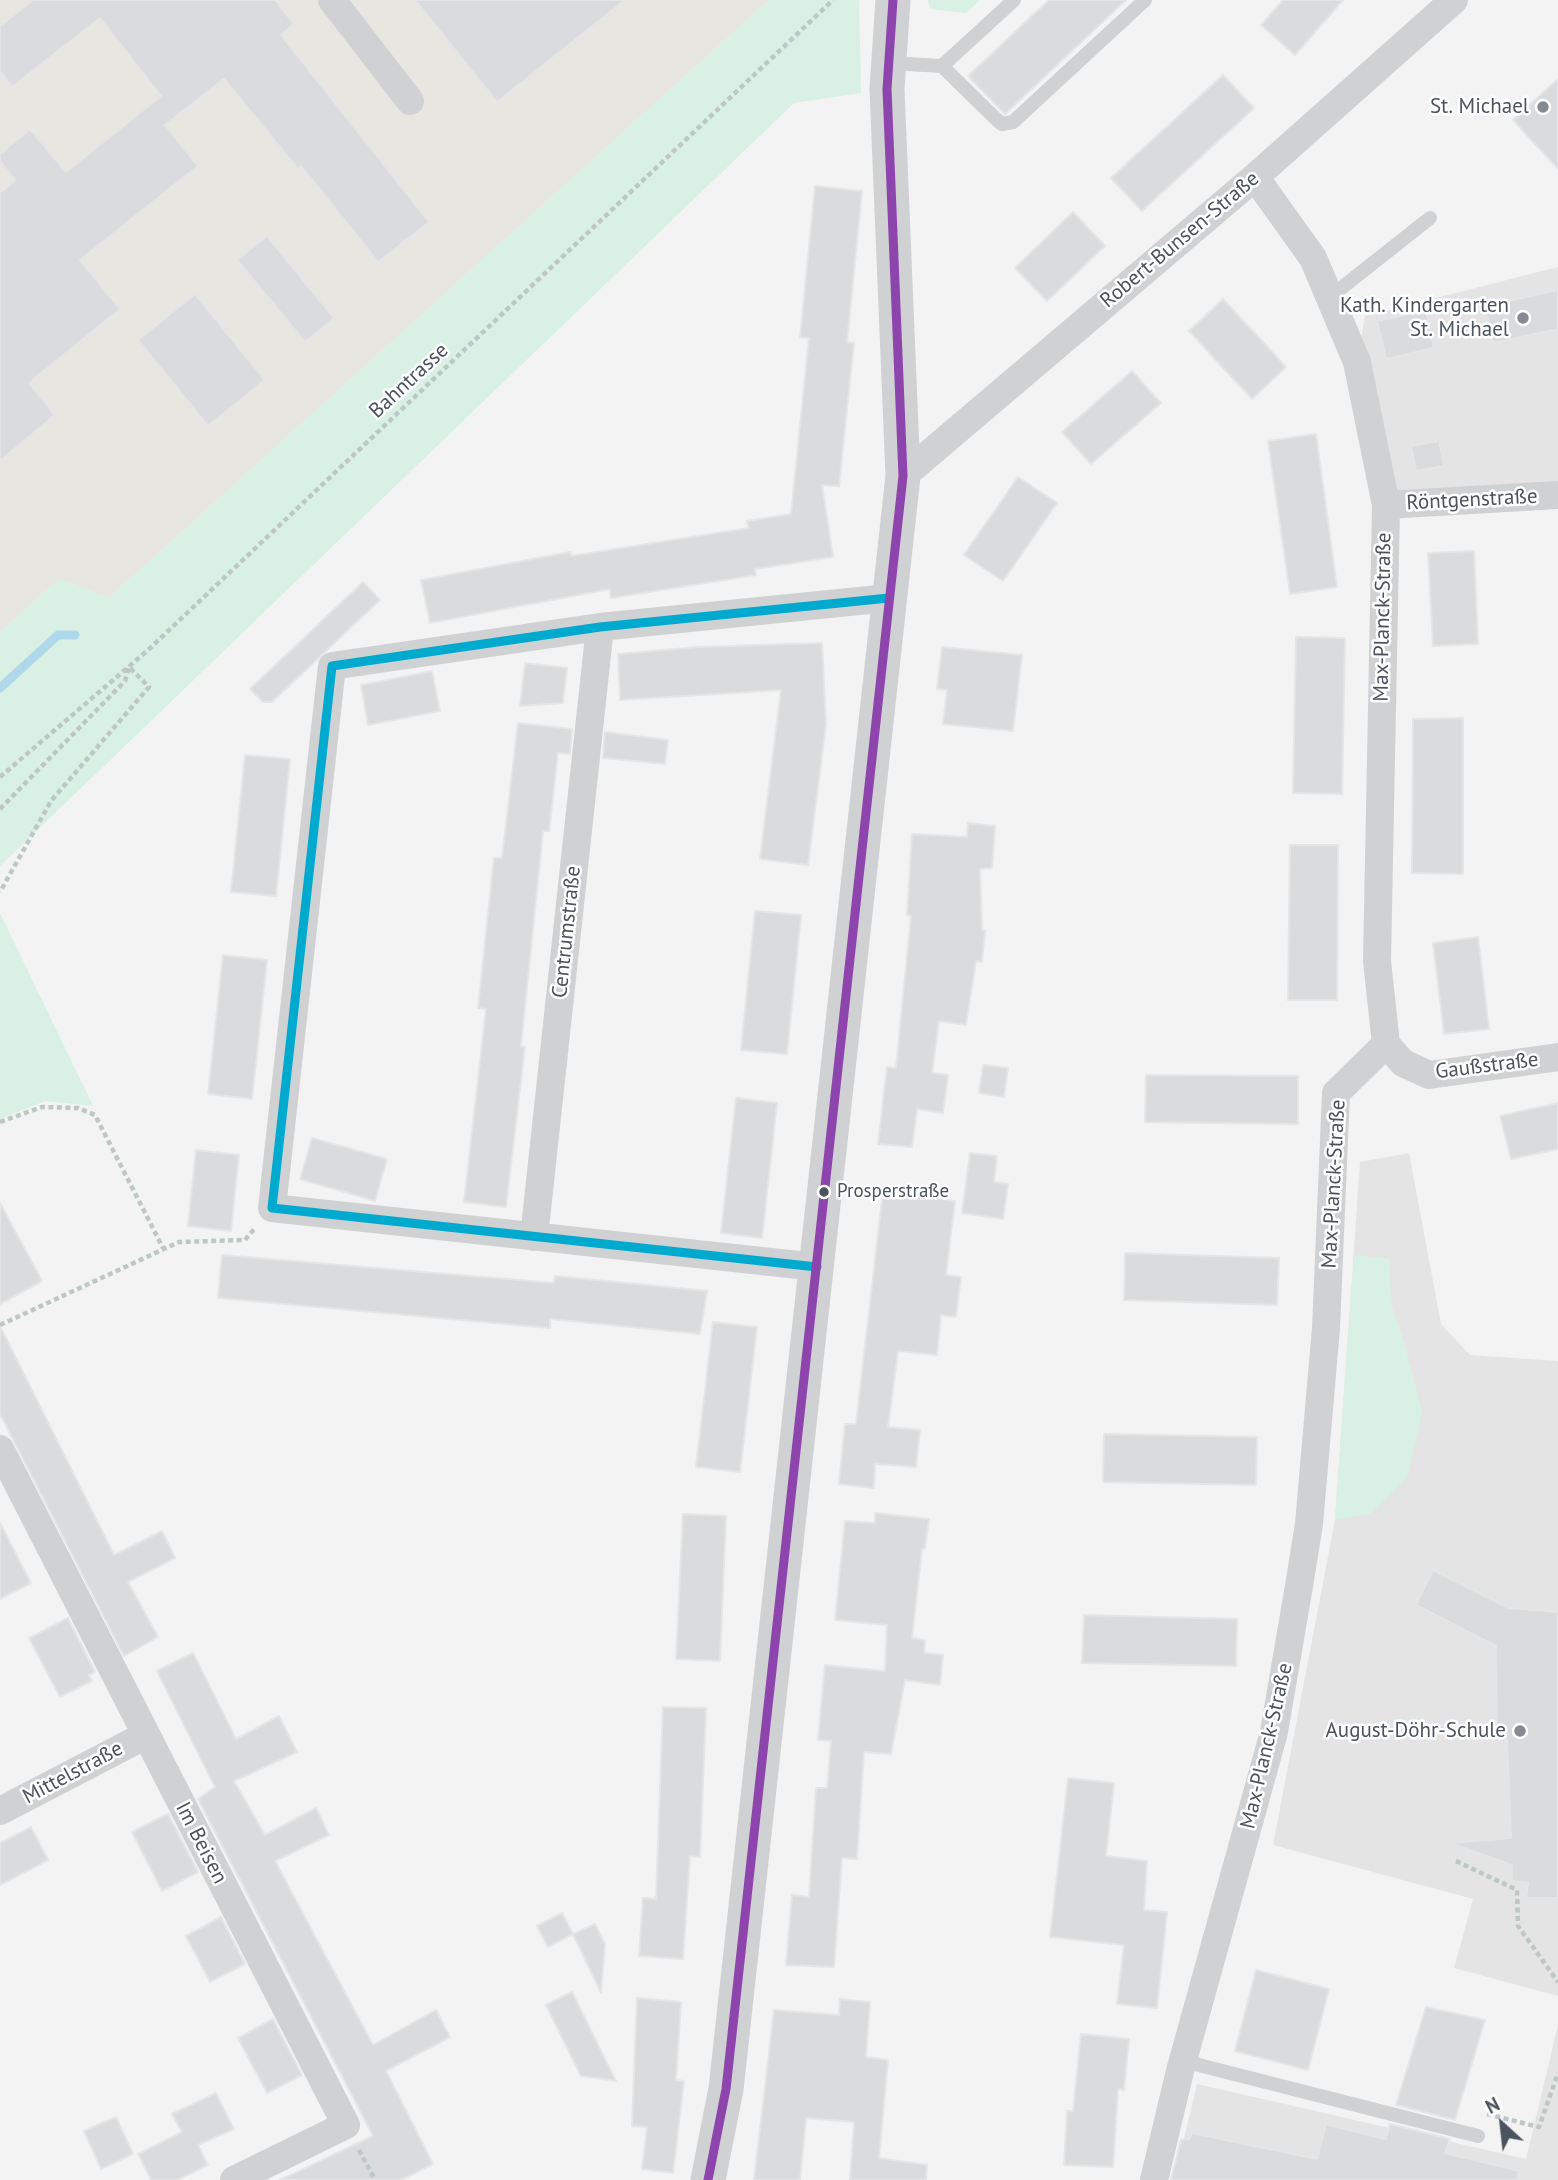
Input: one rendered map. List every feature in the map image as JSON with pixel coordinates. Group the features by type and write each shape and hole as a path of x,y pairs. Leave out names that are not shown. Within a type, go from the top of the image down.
{"street":[{"path":"332,0 410,101"},
{"path":"708,2180 726,2089 903,475 887,89 893,0"},
{"name":"Robert-Bunsen-Straße","path":"903,475 1255,177 1454,0"},
{"name":"Max-Planck-Straße","path":"1154,2180 1183,2061 1274,1732 1309,1524 1326,1328 1336,1093 1386,1044 1377,961 1386,505 1357,362 1313,258 1255,177"},
{"name":"Röntgenstraße","path":"1386,505 1558,495"},
{"path":"817,1267 272,1208 331,666 600,627 889,598"},
{"name":"Centrumstraße","path":"534,1237 600,627"},
{"name":"Gaußstraße","path":"1386,1044 1403,1063 1429,1075 1558,1057"},
{"name":"Im Beisen","path":"0,1449 346,2125 234,2180"},
{"name":"Mittelstraße","path":"0,1811 146,1735"}],"lane":[{"path":"943,66 1014,0"},
{"path":"888,63 943,66 1002,124 1013,122 1145,0"},
{"path":"1330,297 1430,218"},
{"path":"1183,2061 1478,2136"}],"path":[{"name":"Bahntrasse","path":"0,777 129,667 834,0"},
{"path":"0,810 125,681 129,667 149,687 51,801 0,892"},
{"path":"0,1122 42,1107 78,1108 95,1115 163,1248"},
{"path":"0,1325 179,1242 245,1240 272,1208"},
{"path":"1456,1861 1517,1890 1518,1926 1558,1982"},
{"path":"1478,2136 1486,2114 1539,2127 1558,2073"}],"shaded area":[{"path":"0,0 769,0 109,598 59,579 0,632"},
{"path":"1558,267 1558,495 1386,505 1357,362 1365,316"},
{"path":"1409,1153 1441,1324 1470,1355 1558,1361 1558,1996 1454,1968 1473,1899 1273,1845 1335,1520 1360,1162"},
{"path":"1558,2025 1558,2180 1174,2180 1197,2084 1526,2159"}],"green space":[{"path":"769,0 859,0 861,93 794,103 0,866 0,632 59,579 109,598"},
{"path":"928,0 980,0 966,13 930,9"},
{"path":"0,913 93,1106 45,1101 0,1119"},
{"path":"1354,1255 1389,1259 1392,1307 1422,1412 1408,1476 1370,1514 1335,1520"}],"building":[{"path":"33,0 275,0 294,24 281,35 429,222 378,262 301,166 298,169 224,79 165,125 198,166 80,260 120,309 29,383 55,415 0,461 0,193 15,180 0,161 0,154 30,129 66,172 161,96 100,18 12,87 0,71 0,26"},
{"path":"415,0 625,0 497,102"},
{"path":"1049,0 1126,0 1005,114 968,76"},
{"path":"1283,0 1343,0 1295,55 1261,25"},
{"path":"1223,75 1254,108 1142,211 1111,178"},
{"name":"St. Michael","path":"1558,79 1558,169 1513,120"},
{"path":"815,186 862,191 847,342 854,343 839,486 822,485 833,557 755,569 756,575 611,598 610,589 430,623 421,580 570,552 571,556 749,528 747,521 791,514 809,338 800,337"},
{"path":"1073,212 1105,246 1047,301 1015,268"},
{"path":"267,236 334,318 305,342 237,260"},
{"name":"Kath. Kindergarten St. Michael","path":"1558,290 1558,329 1493,343 1485,306"},
{"path":"195,294 265,380 208,426 138,340"},
{"path":"1223,299 1286,367 1252,399 1189,331"},
{"path":"1426,310 1434,348 1386,359 1377,321"},
{"path":"1132,371 1161,403 1091,464 1062,432"},
{"path":"1316,434 1337,587 1290,594 1268,441"},
{"path":"1439,441 1444,466 1416,471 1411,446"},
{"path":"1018,477 1057,503 1003,581 964,555"},
{"path":"1474,551 1478,644 1433,646 1428,553"},
{"path":"363,582 380,600 272,702 263,702 250,689"},
{"path":"1296,637 1345,638 1342,794 1293,793"},
{"path":"822,643 826,724 808,865 760,859 781,690 620,700 618,654 698,647"},
{"path":"942,647 1022,655 1013,731 943,724 947,690 937,689"},
{"path":"525,663 567,668 563,703 520,706"},
{"path":"432,671 440,711 368,725 361,685"},
{"path":"1463,718 1463,874 1412,873 1413,719"},
{"path":"518,723 572,729 570,754 558,753 549,831 543,831 521,1046 525,1047 506,1207 464,1202 486,1009 478,1008 494,858 502,858"},
{"path":"605,732 668,740 665,764 603,758"},
{"path":"245,755 290,759 276,896 231,892"},
{"path":"968,823 995,826 992,868 980,869 982,930 985,930 982,962 976,961 966,1025 939,1021 932,1073 948,1075 943,1113 917,1109 912,1147 878,1144 887,1067 896,1068 911,916 907,915 912,834 967,837"},
{"path":"1290,845 1338,845 1337,1000 1288,1000"},
{"path":"755,911 801,915 787,1054 741,1050"},
{"path":"1478,937 1489,1029 1444,1034 1433,943"},
{"path":"223,955 267,960 252,1099 208,1094"},
{"path":"983,1065 1008,1068 1004,1097 979,1093"},
{"path":"1146,1075 1298,1076 1298,1124 1145,1122"},
{"path":"736,1098 777,1103 762,1238 721,1233"},
{"path":"1558,1103 1558,1149 1511,1159 1500,1116"},
{"path":"312,1138 387,1159 375,1201 300,1179"},
{"path":"196,1150 239,1155 231,1231 188,1226"},
{"path":"970,1153 997,1156 994,1182 1008,1184 1003,1219 962,1213"},
{"path":"883,1191 955,1201 946,1275 961,1277 956,1317 941,1315 937,1355 898,1351 888,1427 920,1430 916,1467 875,1464 874,1488 839,1484 845,1424 856,1424"},
{"path":"0,1203 42,1281 0,1304"},
{"path":"1125,1253 1279,1258 1277,1305 1124,1300"},
{"path":"222,1255 554,1283 555,1276 707,1291 700,1334 550,1319 550,1328 218,1298"},
{"path":"713,1322 757,1327 740,1472 696,1467"},
{"path":"0,1326 114,1555 162,1531 175,1558 128,1582 158,1637 124,1656 0,1414"},
{"path":"1104,1434 1257,1437 1256,1485 1103,1482"},
{"path":"875,1513 929,1519 925,1548 922,1549 912,1638 925,1640 924,1653 943,1655 940,1685 905,1680 891,1754 864,1752 857,1859 842,1858 834,1967 786,1965 792,1895 809,1897 816,1788 827,1788 831,1741 818,1740 825,1665 885,1671 887,1625 835,1620 845,1521 875,1523"},
{"path":"683,1514 726,1516 720,1661 676,1659"},
{"path":"0,1523 31,1583 0,1599"},
{"name":"August-Döhr-Schule","path":"1433,1570 1509,1608 1558,1612 1558,1898 1526,1898 1528,1883 1512,1881 1512,1865 1450,1843 1511,1838 1507,1740 1497,1740 1496,1646 1416,1605"},
{"path":"1084,1615 1237,1619 1236,1666 1082,1663"},
{"path":"68,1618 95,1672 89,1675 92,1681 60,1697 29,1638"},
{"path":"193,1653 236,1739 279,1716 297,1752 234,1781 265,1835 316,1808 329,1835 275,1861 373,2045 436,2010 450,2037 386,2071 433,2164 401,2180 280,2180 373,2136 198,1799 215,1787 157,1671"},
{"path":"663,1707 706,1708 700,1857 690,1856 683,1959 639,1956 643,1898 656,1899"},
{"path":"1068,1778 1114,1783 1106,1856 1147,1861 1144,1910 1167,1912 1157,2008 1117,2004 1124,1945 1050,1937"},
{"path":"168,1814 198,1872 162,1891 132,1832"},
{"path":"31,1827 48,1860 0,1885 0,1843"},
{"path":"562,1913 573,1934 548,1947 537,1926"},
{"path":"221,1917 245,1964 210,1982 186,1936"},
{"path":"595,1924 605,1944 601,1993 573,1934"},
{"path":"1256,1970 1329,1989 1308,2070 1235,2051"},
{"path":"572,1992 616,2081 581,2076 546,2005"},
{"path":"637,1998 681,2002 676,2080 684,2081 673,2173 642,2169 647,2127 632,2126"},
{"path":"840,1999 870,2002 866,2057 888,2060 879,2158 927,2165 926,2180 850,2180 854,2122 806,2118 800,2180 754,2180 774,2010 839,2015"},
{"path":"1426,2007 1485,2020 1455,2120 1396,2105"},
{"path":"273,2019 302,2075 267,2093 238,2038"},
{"path":"1081,2034 1129,2039 1124,2090 1118,2089 1113,2167 1064,2165 1067,2111 1073,2111"},
{"path":"216,2093 234,2129 198,2145 208,2165 177,2180 151,2180 138,2154 182,2132 172,2114"},
{"path":"116,2117 133,2154 101,2169 84,2131"},
{"path":"1326,2124 1386,2139 1390,2124 1450,2139 1445,2153 1519,2171 1518,2180 1171,2180 1181,2140 1190,2139 1192,2133 1317,2159"}],"waterway":[{"path":"0,688 58,635 75,635"}],"transit line":[{"path":"708,2180 726,2089 903,476 887,89 893,0"},
{"path":"817,1267 272,1208 332,666 600,627 889,598"}],"place":[{"name":"St. Michael","path":"1543,107"},
{"name":"Kath. Kindergarten St. Michael","path":"1523,318"},
{"name":"Prosperstraße","path":"824,1192"},
{"name":"August-Döhr-Schule","path":"1520,1731"}]}
